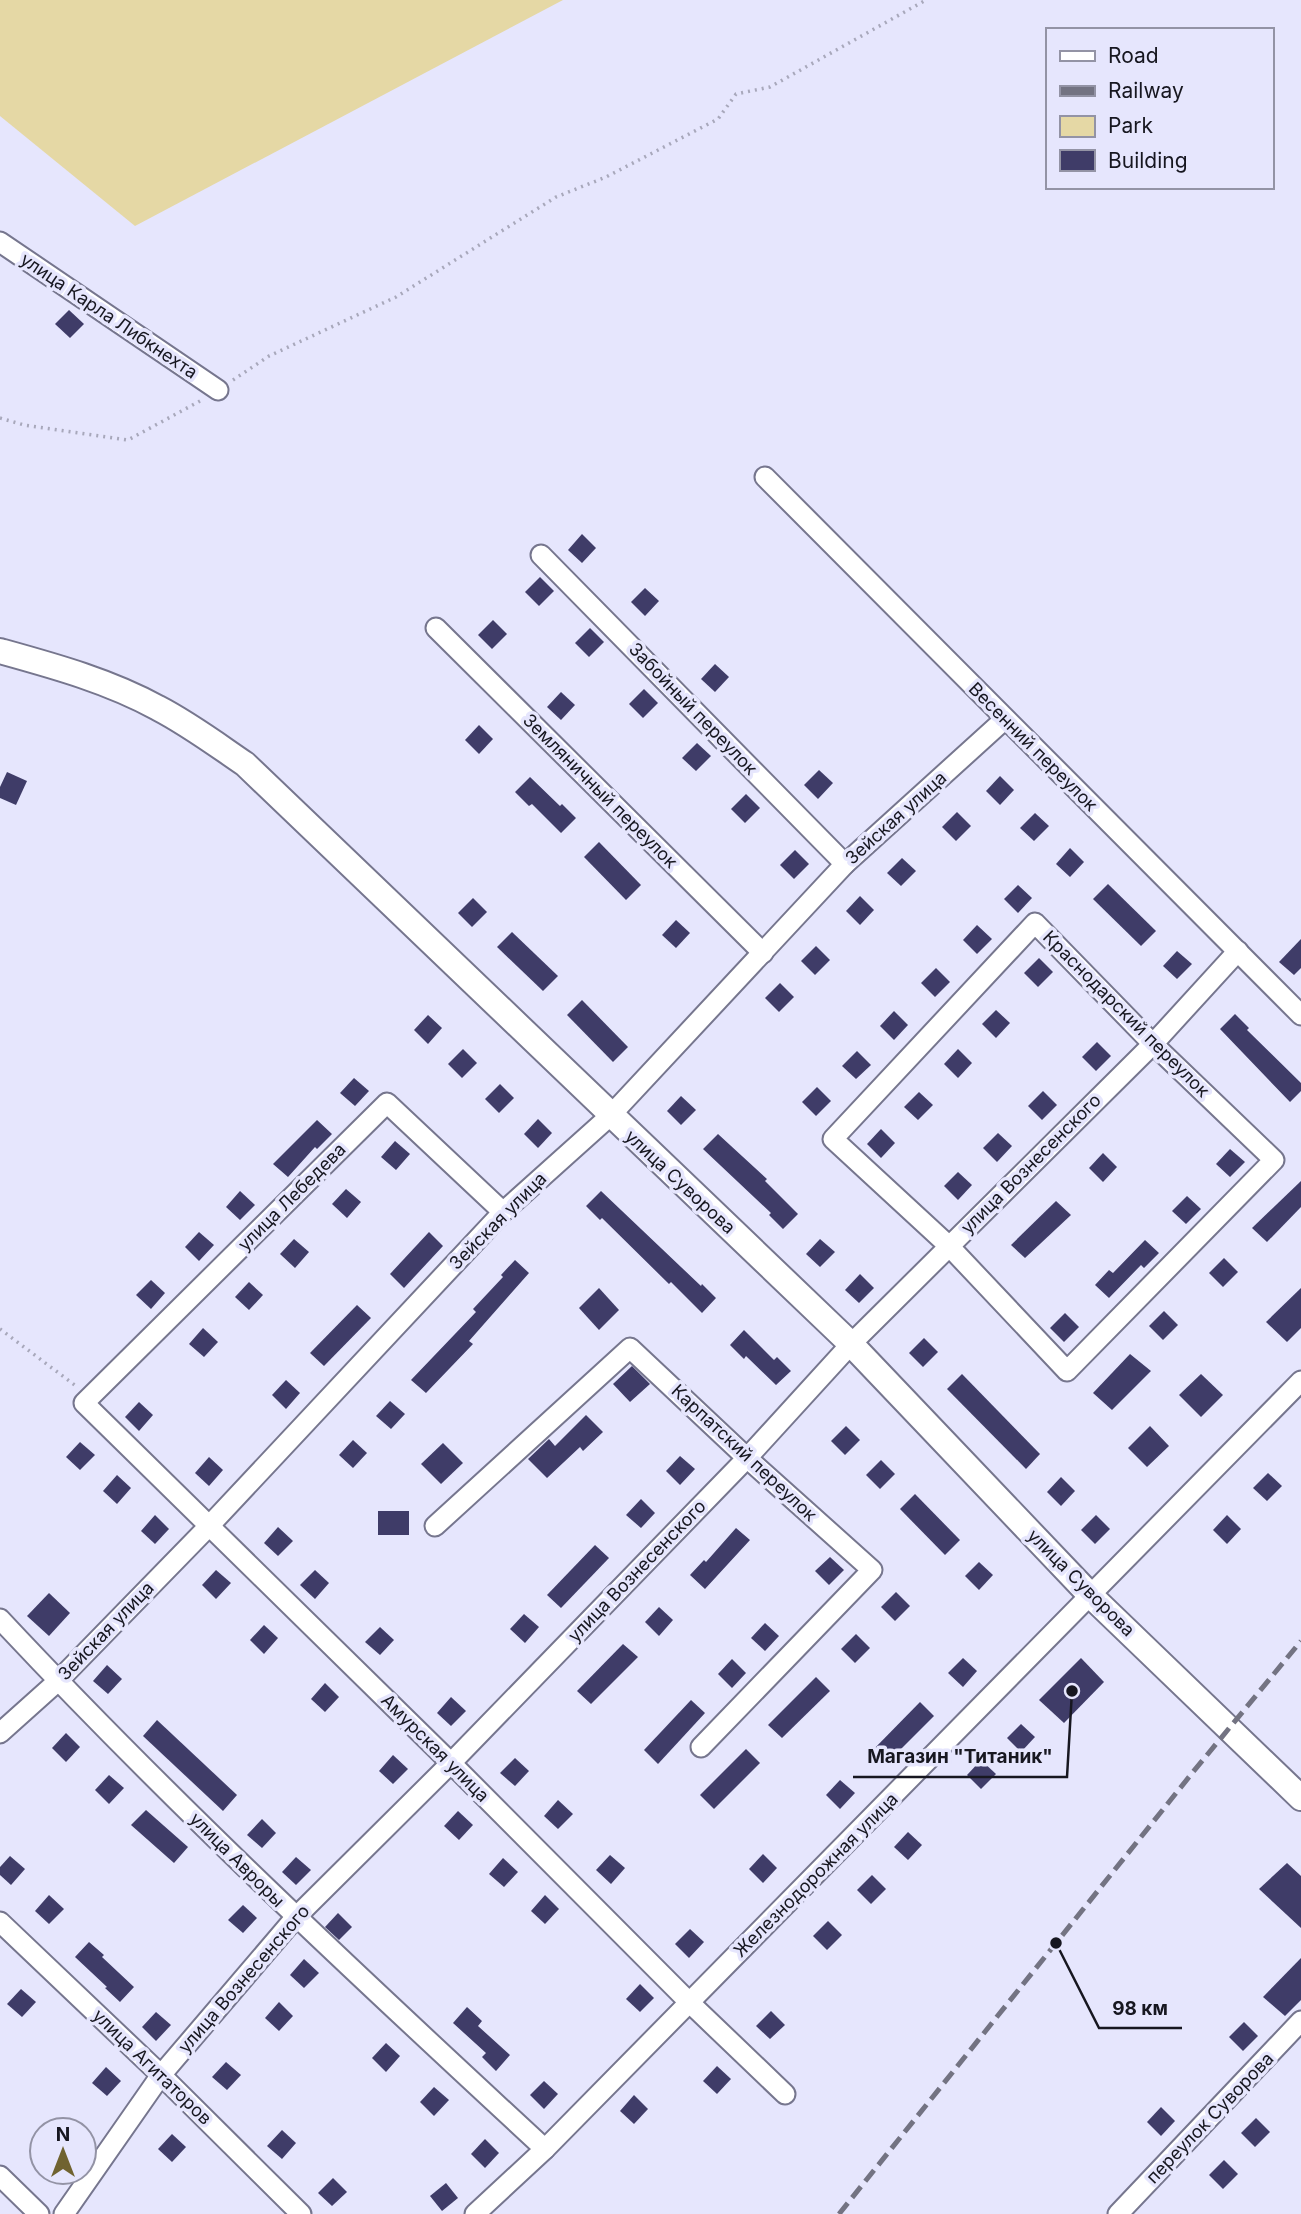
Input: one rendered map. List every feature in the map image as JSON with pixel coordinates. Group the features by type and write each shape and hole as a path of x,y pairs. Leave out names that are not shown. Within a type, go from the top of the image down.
{"main road":[{"name":"улица Суворова","path":"0,651 109,685 158,708 245,764 851,1345 1091,1596 1301,1798"}],"street":[{"name":"улица Карла Либкнехта","path":"0,242 218,390"},
{"name":"Весенний переулок","path":"765,477 1301,1015"},
{"name":"Забойный переулок","path":"541,555 845,864"},
{"name":"Земляничный переулок","path":"436,628 763,953"},
{"name":"Зейская улица","path":"0,1733 58,1681 210,1525 503,1212 610,1116 845,864 1005,719"},
{"name":"Краснодарский переулок","path":"1035,923 1153,1044 1273,1160 1068,1371 949,1245 833,1139 1035,923"},
{"name":"улица Вознесенского","path":"64,2214 161,2075 295,1918 451,1763 949,1245 1153,1044 1238,951"},
{"name":"улица Лебедева","path":"84,1403 387,1103 503,1212"},
{"name":"Карпатский переулок","path":"435,1526 630,1348 872,1570 701,1746"},
{"name":"Железнодорожная улица","path":"475,2214 545,2149 690,2003 1301,1381"},
{"name":"Амурская улица","path":"84,1403 785,2094"},
{"name":"улица Авроры","path":"0,1619 58,1681 295,1918 545,2149"},
{"name":"улица Агитаторов","path":"0,1922 161,2075 301,2214"},
{"name":"переулок Суворова","path":"1118,2214 1301,2021"},
{"path":"0,2176 39,2214"}],"path":[{"path":"0,418 24,425 128,440 218,390 269,356 396,297 556,197 606,177 718,120 736,94 770,88 926,0"},
{"path":"0,1329 75,1383 84,1403"}],"green space":[{"path":"0,0 563,0 135,226 0,116"}],"building":[{"path":"69,310 84,324 70,338 55,324"},
{"path":"582,534 596,548 582,563 568,550"},
{"path":"540,577 554,591 539,606 525,592"},
{"path":"645,588 659,601 645,616 631,602"},
{"path":"493,620 507,634 492,649 478,635"},
{"path":"590,628 604,642 589,657 575,643"},
{"path":"715,664 729,677 715,692 701,679"},
{"path":"644,689 658,703 643,718 629,704"},
{"path":"561,692 575,705 561,720 547,707"},
{"path":"479,725 493,739 479,754 465,740"},
{"path":"697,743 711,756 696,771 682,758"},
{"path":"819,770 833,783 818,799 804,785"},
{"path":"7,772 27,781 16,805 0,798 0,787"},
{"path":"1000,776 1014,790 1000,805 986,791"},
{"path":"530,777 576,818 561,833 532,804 529,806 515,792"},
{"path":"746,794 760,808 745,823 731,809"},
{"path":"957,812 971,826 956,841 942,827"},
{"path":"1035,813 1049,826 1034,841 1020,828"},
{"path":"599,842 641,885 626,900 584,857"},
{"path":"1070,848 1084,862 1070,877 1056,864"},
{"path":"795,850 809,864 794,879 780,865"},
{"path":"902,858 916,871 901,886 887,873"},
{"path":"1108,884 1156,931 1141,946 1093,899"},
{"path":"1018,885 1032,898 1018,913 1004,899"},
{"path":"860,896 874,910 860,925 846,911"},
{"path":"473,898 487,912 472,927 458,913"},
{"path":"676,920 690,933 676,948 662,935"},
{"path":"977,925 992,939 977,954 963,940"},
{"path":"512,932 558,976 543,991 497,947"},
{"path":"1301,939 1301,968 1294,975 1279,962"},
{"path":"816,946 830,960 815,975 801,961"},
{"path":"1177,951 1192,964 1177,979 1163,966"},
{"path":"1039,958 1053,972 1038,987 1024,973"},
{"path":"936,968 950,982 935,997 921,983"},
{"path":"780,983 794,997 779,1012 765,998"},
{"path":"582,1000 628,1047 613,1062 567,1015"},
{"path":"996,1010 1010,1023 996,1038 982,1024"},
{"path":"894,1011 908,1025 894,1040 880,1026"},
{"path":"1235,1014 1249,1028 1247,1030 1301,1083 1301,1091 1290,1102 1220,1029"},
{"path":"428,1015 442,1028 428,1044 414,1030"},
{"path":"1097,1042 1111,1056 1096,1071 1082,1057"},
{"path":"463,1049 477,1063 462,1078 448,1064"},
{"path":"958,1049 972,1063 958,1078 944,1064"},
{"path":"857,1051 871,1065 856,1079 842,1066"},
{"path":"354,1078 369,1091 355,1106 340,1093"},
{"path":"500,1084 514,1098 499,1113 485,1099"},
{"path":"817,1087 831,1101 816,1116 802,1102"},
{"path":"1043,1091 1057,1105 1042,1120 1028,1106"},
{"path":"919,1092 933,1105 918,1120 904,1107"},
{"path":"681,1096 696,1110 681,1125 667,1111"},
{"path":"538,1119 552,1133 538,1148 524,1134"},
{"path":"317,1120 332,1134 317,1149 315,1147 288,1177 273,1164"},
{"path":"881,1129 895,1143 881,1158 867,1144"},
{"path":"998,1133 1012,1146 997,1162 983,1148"},
{"path":"718,1134 767,1179 765,1181 798,1214 783,1229 769,1215 771,1213 703,1149"},
{"path":"395,1141 410,1154 396,1170 381,1157"},
{"path":"1230,1149 1245,1162 1230,1177 1216,1164"},
{"path":"1103,1153 1117,1167 1103,1182 1089,1168"},
{"path":"958,1172 972,1185 958,1200 944,1186"},
{"path":"1301,1181 1301,1207 1267,1242 1252,1228"},
{"path":"346,1189 361,1202 347,1218 332,1204"},
{"path":"240,1191 255,1205 240,1220 226,1207"},
{"path":"601,1191 716,1298 702,1313 586,1206"},
{"path":"1187,1196 1201,1209 1186,1224 1172,1211"},
{"path":"1056,1201 1071,1215 1025,1258 1011,1245"},
{"path":"199,1232 214,1245 199,1261 185,1247"},
{"path":"429,1232 443,1246 404,1288 390,1274"},
{"path":"294,1239 309,1252 295,1268 280,1254"},
{"path":"820,1239 835,1252 820,1267 806,1254"},
{"path":"1145,1240 1159,1253 1144,1268 1141,1265 1109,1298 1095,1285 1109,1270 1113,1273"},
{"path":"1224,1258 1238,1272 1223,1287 1209,1273"},
{"path":"515,1260 529,1273 469,1341 473,1344 426,1393 411,1380 476,1312 473,1309"},
{"path":"860,1274 874,1288 859,1303 845,1290"},
{"path":"151,1280 165,1293 151,1309 136,1295"},
{"path":"249,1282 263,1295 249,1310 235,1297"},
{"path":"599,1288 619,1310 599,1330 579,1308"},
{"path":"1301,1288 1301,1328 1287,1342 1266,1322"},
{"path":"357,1305 371,1318 324,1366 310,1353"},
{"path":"1164,1311 1178,1325 1163,1340 1149,1326"},
{"path":"1065,1313 1079,1327 1064,1342 1050,1328"},
{"path":"203,1328 218,1342 204,1357 189,1344"},
{"path":"744,1330 774,1360 777,1357 791,1371 776,1385 746,1356 744,1359 730,1345"},
{"path":"924,1338 938,1352 923,1367 909,1353"},
{"path":"1130,1354 1151,1371 1112,1410 1093,1393"},
{"path":"632,1366 650,1384 630,1402 613,1384"},
{"path":"962,1374 1040,1454 1026,1469 947,1389"},
{"path":"1201,1374 1223,1395 1201,1417 1179,1395"},
{"path":"286,1380 300,1393 286,1409 272,1395"},
{"path":"390,1401 405,1414 391,1429 376,1416"},
{"path":"139,1402 153,1415 139,1431 125,1417"},
{"path":"586,1415 603,1432 583,1451 580,1447 547,1478 528,1459 549,1439 555,1446"},
{"path":"846,1426 860,1440 845,1455 831,1441"},
{"path":"1150,1426 1169,1446 1147,1467 1128,1448"},
{"path":"353,1440 367,1453 353,1468 339,1455"},
{"path":"80,1442 95,1455 80,1470 66,1457"},
{"path":"443,1443 463,1463 441,1484 421,1464"},
{"path":"680,1456 695,1469 680,1485 666,1471"},
{"path":"209,1457 223,1470 209,1486 195,1473"},
{"path":"881,1460 895,1474 880,1489 866,1475"},
{"path":"1268,1473 1282,1486 1267,1501 1253,1488"},
{"path":"117,1475 131,1488 117,1504 103,1491"},
{"path":"1061,1477 1075,1491 1061,1506 1047,1492"},
{"path":"915,1494 960,1540 945,1555 900,1509"},
{"path":"641,1499 655,1513 641,1528 626,1515"},
{"path":"378,1511 409,1511 409,1535 378,1535"},
{"path":"155,1515 169,1529 155,1544 141,1531"},
{"path":"1096,1515 1110,1529 1095,1544 1081,1530"},
{"path":"1227,1515 1241,1529 1227,1544 1213,1530"},
{"path":"278,1527 293,1541 278,1556 264,1543"},
{"path":"736,1528 750,1540 705,1589 690,1575 704,1560 706,1562"},
{"path":"595,1545 609,1558 561,1608 547,1595"},
{"path":"830,1557 844,1570 829,1585 815,1571"},
{"path":"979,1562 993,1575 979,1590 965,1576"},
{"path":"216,1570 231,1583 216,1599 202,1585"},
{"path":"315,1570 329,1583 315,1599 300,1585"},
{"path":"896,1592 910,1606 895,1621 881,1607"},
{"path":"49,1593 70,1613 49,1636 27,1616"},
{"path":"659,1607 673,1620 659,1636 645,1622"},
{"path":"524,1614 539,1627 525,1643 510,1629"},
{"path":"765,1623 779,1636 765,1651 751,1638"},
{"path":"264,1625 278,1638 264,1654 250,1640"},
{"path":"380,1627 394,1640 380,1655 365,1642"},
{"path":"856,1634 870,1648 855,1663 841,1649"},
{"path":"623,1644 638,1657 591,1704 577,1691"},
{"path":"963,1658 977,1671 963,1687 948,1673"},
{"path":"1081,1658 1104,1682 1064,1723 1039,1700"},
{"path":"732,1659 746,1673 732,1688 718,1674"},
{"path":"107,1665 122,1679 108,1694 93,1681"},
{"path":"816,1677 830,1691 782,1738 768,1725"},
{"path":"325,1683 339,1697 325,1712 311,1699"},
{"path":"451,1697 466,1711 451,1726 437,1713"},
{"path":"691,1700 705,1713 658,1764 644,1750"},
{"path":"920,1702 934,1716 885,1765 871,1752"},
{"path":"157,1720 237,1795 223,1811 143,1736"},
{"path":"1021,1724 1035,1737 1021,1752 1007,1738"},
{"path":"66,1733 80,1747 66,1762 52,1748"},
{"path":"746,1749 760,1763 714,1809 700,1795"},
{"path":"393,1755 408,1769 393,1784 379,1771"},
{"path":"515,1758 529,1771 515,1786 500,1773"},
{"path":"981,1760 996,1774 981,1789 967,1775"},
{"path":"109,1775 124,1788 109,1804 95,1790"},
{"path":"840,1780 855,1793 840,1809 826,1795"},
{"path":"558,1800 573,1814 558,1829 544,1816"},
{"path":"146,1810 188,1847 174,1863 131,1825"},
{"path":"458,1811 473,1825 459,1840 444,1826"},
{"path":"262,1819 276,1833 262,1848 247,1835"},
{"path":"908,1832 922,1845 908,1860 894,1847"},
{"path":"763,1854 777,1868 763,1883 749,1869"},
{"path":"610,1855 625,1868 611,1884 596,1870"},
{"path":"10,1856 25,1869 11,1885 0,1875 0,1867"},
{"path":"296,1857 311,1870 296,1885 282,1872"},
{"path":"503,1858 518,1872 504,1887 489,1874"},
{"path":"1287,1863 1301,1876 1301,1928 1259,1889"},
{"path":"872,1875 886,1889 871,1904 857,1890"},
{"path":"49,1895 64,1909 49,1924 35,1911"},
{"path":"545,1895 559,1909 545,1924 531,1911"},
{"path":"243,1905 257,1918 243,1933 228,1920"},
{"path":"338,1913 352,1927 339,1940 325,1927"},
{"path":"828,1921 842,1935 827,1950 813,1936"},
{"path":"690,1929 704,1942 689,1958 675,1944"},
{"path":"89,1942 134,1987 120,2002 75,1957"},
{"path":"1301,1958 1301,2000 1285,2016 1263,1997"},
{"path":"304,1959 319,1973 304,1988 290,1975"},
{"path":"640,1984 654,1998 640,2012 626,1999"},
{"path":"21,1989 36,2002 22,2017 7,2004"},
{"path":"279,2002 293,2016 279,2031 265,2018"},
{"path":"467,2007 482,2021 478,2026 510,2055 496,2071 482,2057 486,2053 453,2023"},
{"path":"771,2011 785,2025 770,2039 756,2026"},
{"path":"156,2012 171,2025 156,2041 142,2027"},
{"path":"1244,2022 1258,2036 1243,2051 1229,2037"},
{"path":"386,2043 400,2056 386,2072 372,2058"},
{"path":"226,2062 241,2075 227,2090 212,2077"},
{"path":"717,2066 731,2079 717,2094 703,2081"},
{"path":"106,2067 121,2081 107,2096 92,2083"},
{"path":"544,2081 558,2094 544,2109 530,2095"},
{"path":"434,2087 449,2100 434,2116 420,2102"},
{"path":"634,2095 648,2109 634,2124 620,2111"},
{"path":"1161,2107 1175,2121 1161,2136 1147,2122"},
{"path":"1256,2118 1270,2132 1255,2147 1241,2133"},
{"path":"282,2130 296,2143 282,2159 267,2146"},
{"path":"172,2134 186,2147 172,2162 158,2149"},
{"path":"485,2139 499,2153 485,2168 471,2154"},
{"path":"1224,2160 1238,2174 1223,2189 1209,2175"},
{"path":"333,2178 347,2192 332,2206 318,2193"},
{"path":"446,2183 458,2198 442,2211 430,2196"}],"railway":[{"path":"839,2214 1301,1641"}],"place":[{"name":"Магазин \"Титаник\"","path":"1072,1691"},
{"name":"98 км","path":"1056,1943"}]}
